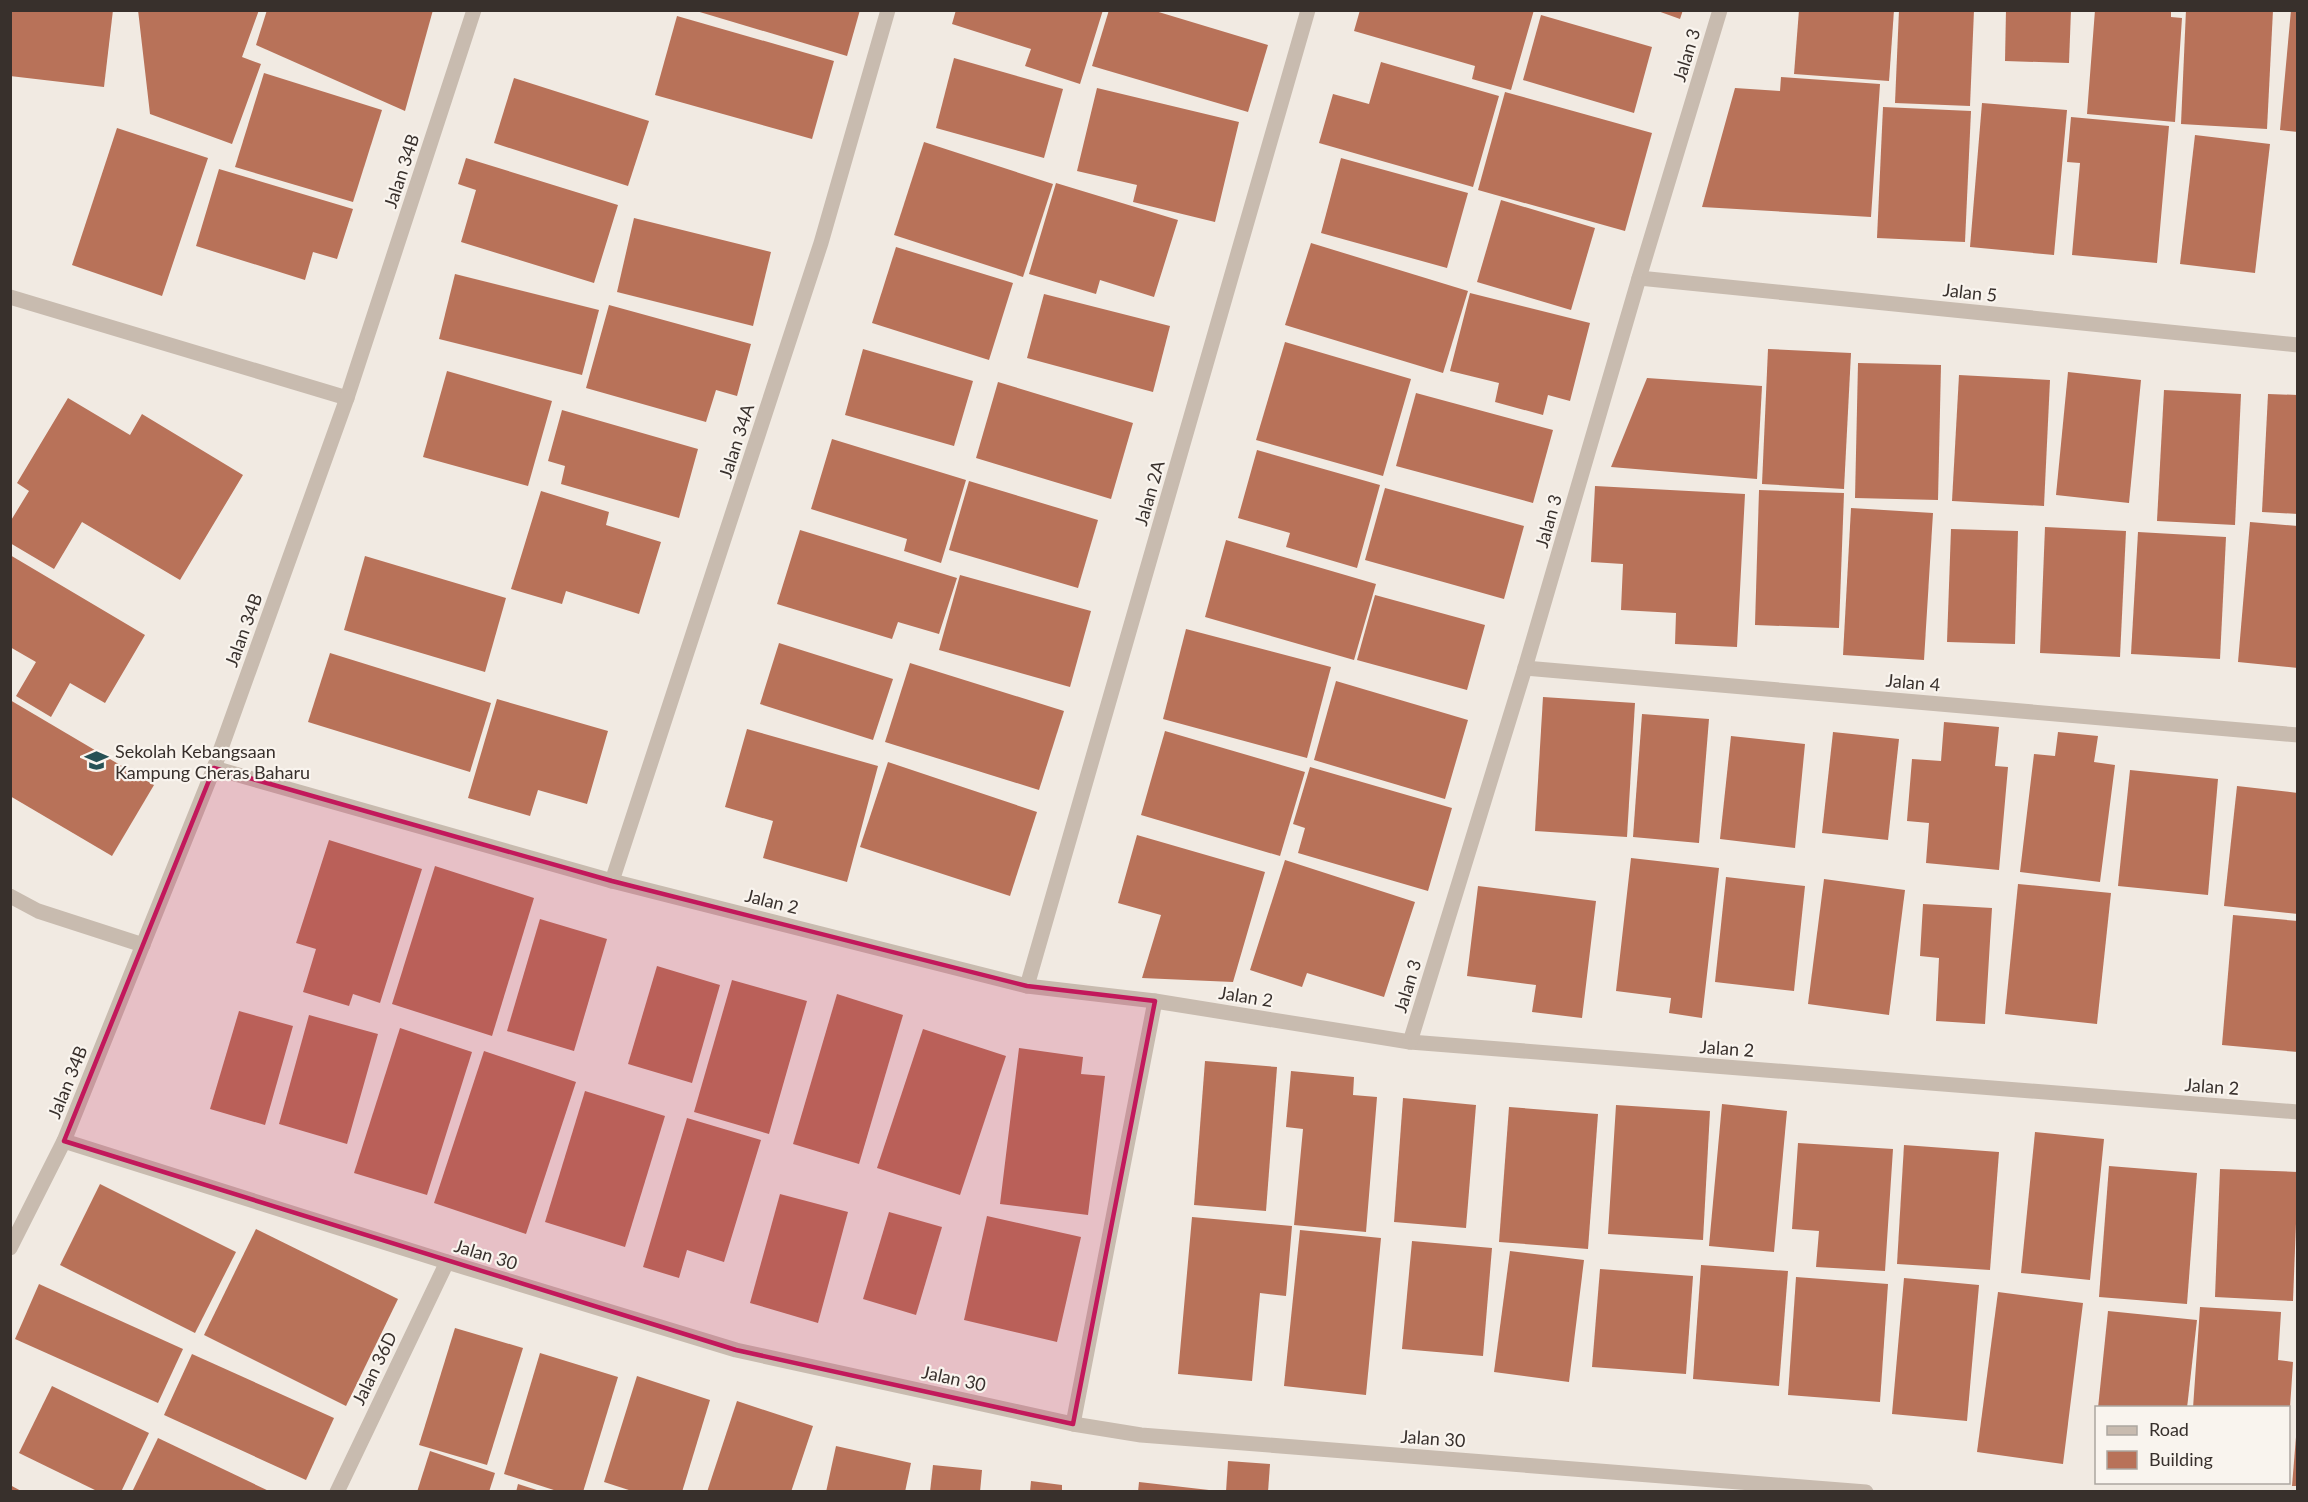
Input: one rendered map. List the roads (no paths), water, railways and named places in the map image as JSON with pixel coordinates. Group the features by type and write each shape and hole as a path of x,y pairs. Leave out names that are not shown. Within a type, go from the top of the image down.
{"street":[{"name":"Jalan 34B","path":"10,1248 64,1141 214,768 347,398 474,10"},
{"name":"Jalan 34A","path":"612,881 821,243 888,10"},
{"name":"Jalan 2A","path":"1027,986 1308,10"},
{"name":"Jalan 3","path":"1410,1042 1525,668 1720,10"},
{"name":"Jalan 5","path":"1639,278 2298,345"},
{"path":"10,297 347,398"},
{"name":"Jalan 4","path":"1525,668 2298,735"},
{"name":"Jalan 2","path":"214,768 612,881 1027,986 1155,1001 1410,1042 2298,1112"},
{"path":"10,896 38,911 142,945"},
{"path":"1073,1424 1155,1001"},
{"name":"Jalan 30","path":"64,1141 736,1350 1073,1424 1141,1435 1866,1491"},
{"name":"Jalan 36D","path":"337,1491 447,1262"}],"place":[{"name":"Sekolah Kebangsaan Kampung Cheras Baharu","path":"97,761"}]}
